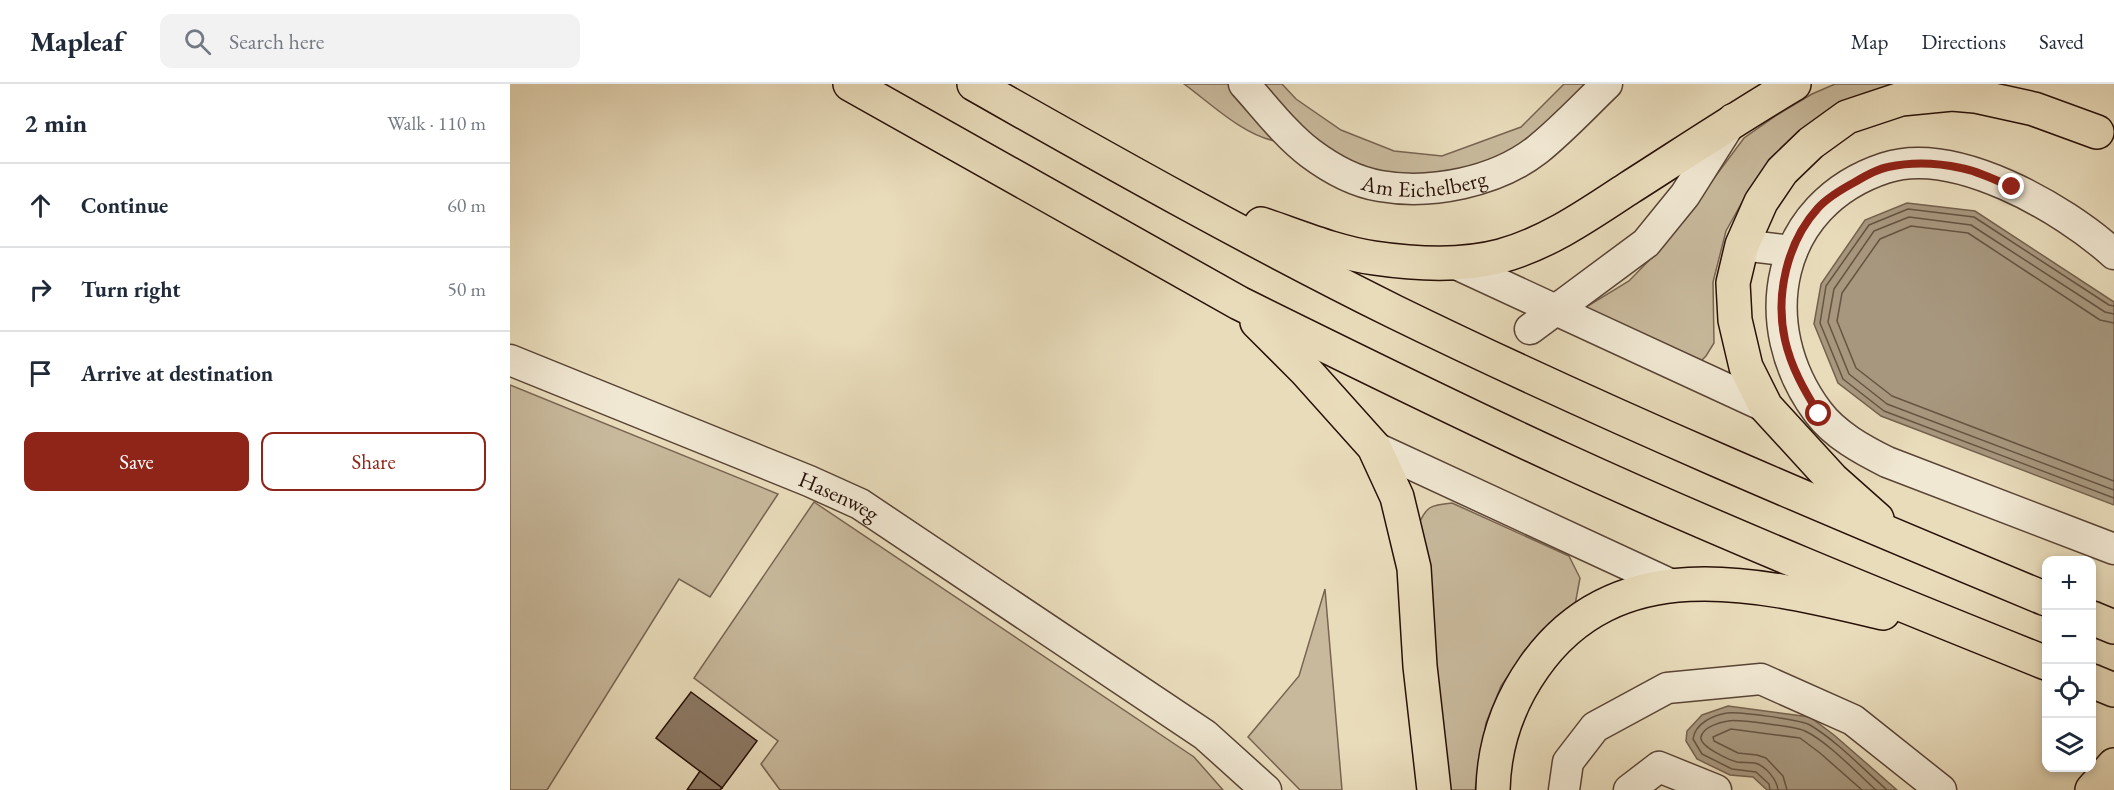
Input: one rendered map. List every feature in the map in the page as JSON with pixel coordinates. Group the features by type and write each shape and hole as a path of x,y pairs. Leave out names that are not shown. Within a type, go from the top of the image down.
{"main road":[{"path":"850,84 1239,303 1561,459 1718,529 2042,661"},
{"path":"974,84 1165,192 1391,310 1575,397 2042,597"},
{"path":"1165,192 1371,258 1454,263 1500,256 1542,242 1589,214 1733,119 1794,84"},
{"path":"2034,84 2052,95 2106,138"},
{"path":"1897,536 1832,479 1766,407 1746,367 1735,320 1733,283 1742,245 1761,202 1782,171 1810,143 1847,117 1900,99 1952,94 1975,96 2034,110 2106,138"},
{"path":"1239,303 1312,377 1374,447 1397,497 1414,568 1420,666 1434,790"},
{"path":"1493,790 1494,761 1500,737 1520,686 1540,658 1558,638 1594,611 1634,593 1672,585 1732,584 1798,594 1976,634"},
{"path":"2096,620 2114,627"},
{"path":"2096,683 2114,690"},
{"path":"2092,790 2114,765"}],"street":[{"name":"Am Eichelberg","path":"1244,84 1292,137 1311,154 1356,179 1378,186 1404,189 1456,185 1486,176 1513,164 1536,150 1607,84"},
{"path":"1530,329 1646,243 1685,195 1733,119"},
{"path":"2114,254 2050,207 2012,187 1962,168 1937,164 1909,164 1886,167 1842,189 1819,206 1804,226 1792,251 1782,293 1784,339 1791,364 1819,414 1836,430 1860,448 1887,462 2114,549"},
{"path":"1742,245 1792,251"},
{"path":"1454,263 1766,407"},
{"name":"Hasenweg","path":"510,360 860,504 1205,735 1266,790"},
{"path":"1374,447 1672,585"},
{"path":"1564,790 1568,762 1595,727 1666,688 1761,679 1853,720 1941,790"},
{"path":"1629,790 1659,767 1716,790"}],"shaded area":[{"path":"1184,84 1282,84 1296,99 1341,130 1394,151 1442,156 1521,127 1564,84 1607,84 1536,150 1429,188 1263,138 1227,117"},
{"path":"1835,84 1924,84 1817,120 1775,154 1749,190 1726,231 1713,282 1714,343 1700,362 1582,311 1629,281 1664,245 1744,138 1812,94"},
{"path":"510,385 778,494 710,597 679,579 547,790 510,790"},
{"path":"814,502 1194,757 1223,790 780,790 761,764 778,741 694,678"},
{"path":"1452,503 1569,556 1580,578 1575,605 1543,629 1501,686 1486,723 1475,790 1447,790 1417,528 1423,515 1430,508"},
{"path":"1325,589 1342,790 1300,790 1248,737 1299,676"}],"water":[{"path":"1907,203 1975,211 2114,302 2114,505 1881,416 1838,383 1814,324 1821,284 1865,220"},
{"path":"1728,706 1810,717 1897,790 1767,790 1753,777 1730,775 1697,759 1686,741 1687,731 1702,715"}],"building":[{"path":"691,692 757,741 722,788 656,738"},
{"path":"700,771 722,788 720,790 687,790"}],"route":[{"path":"1819,414 1791,364 1784,339 1782,315 1785,273 1792,251 1804,226 1819,206 1862,178 1886,167 1909,164 1937,164 1962,168 2012,187"}]}
